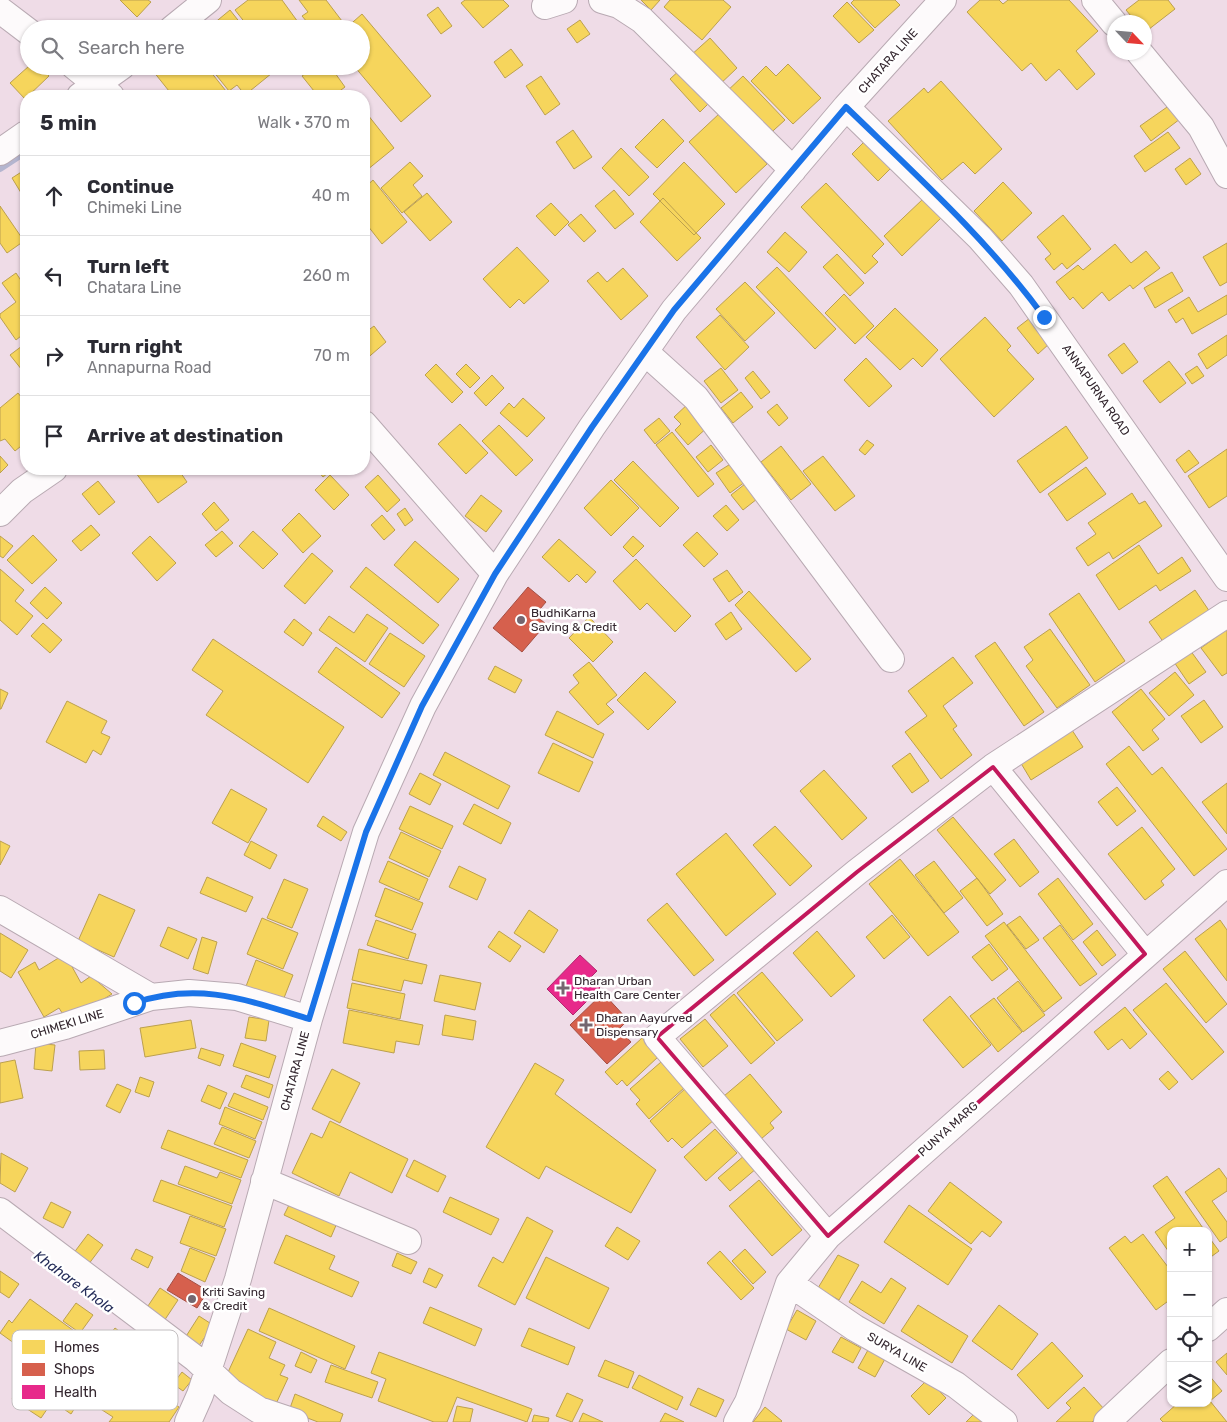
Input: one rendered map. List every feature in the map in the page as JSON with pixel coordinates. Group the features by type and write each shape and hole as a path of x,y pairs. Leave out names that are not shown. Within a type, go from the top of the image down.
{"street":[{"path":"183,20 208,0"},
{"path":"602,0 619,5 642,20 793,170"},
{"name":"CHATARA LINE","path":"188,1422 204,1382 238,1279 309,1019 366,832 422,706 495,574 674,310 846,107 942,0"},
{"path":"1095,0 1107,15"},
{"path":"0,10 20,25"},
{"path":"1146,60 1201,128 1227,175"},
{"path":"82,75 95,90"},
{"path":"99,90 113,75"},
{"name":"ANNAPURNA ROAD","path":"846,107 980,238 1021,285 1227,578"},
{"path":"0,152 20,138"},
{"path":"645,352 696,398 891,659"},
{"path":"370,431 495,574"},
{"path":"0,512 22,491 45,475"},
{"path":"828,1236 657,1037 857,872 993,767 1227,614"},
{"path":"993,767 1145,954"},
{"name":"PUNYA MARG","path":"737,1422 748,1402 789,1283 828,1236 1227,883"},
{"path":"0,909 151,997"},
{"name":"CHIMEKI LINE","path":"0,1043 65,1026 151,997 189,993 237,997 309,1019"},
{"path":"264,1181 408,1241"},
{"path":"0,1211 159,1330"},
{"name":"SURYA LINE","path":"789,1283 855,1328 956,1386 1004,1422"},
{"path":"1212,1324 1227,1311"},
{"path":"178,1351 204,1382 230,1392 259,1410 295,1422"},
{"path":"1107,1422 1167,1366"}],"highlighted area":[{"path":"993,767 1145,954 828,1236 657,1037 857,872"}],"building: Homes":[{"path":"120,0 148,0 151,2 137,17"},
{"path":"248,0 282,0 296,20 243,20 235,10"},
{"path":"299,0 326,0 341,20 305,20 302,16 308,12"},
{"path":"465,0 503,0 509,6 483,28 461,3"},
{"path":"641,0 660,0 651,10"},
{"path":"670,0 723,0 731,7 702,40 664,7"},
{"path":"854,0 895,0 900,5 875,28 851,3"},
{"path":"980,0 999,0 1003,4 1008,0 1069,0 1098,31 1076,51 1095,74 1077,90 1059,69 1046,81 1031,63 1022,71 967,12"},
{"path":"1139,0 1168,0 1175,9 1152,27 1152,15 1130,15 1126,10"},
{"path":"847,2 874,30 859,43 833,16"},
{"path":"438,7 452,26 441,34 427,15"},
{"path":"230,10 238,20 218,20"},
{"path":"362,14 367,20 355,20"},
{"path":"580,20 590,34 577,43 567,29"},
{"path":"370,24 431,96 401,122 362,75 370,75"},
{"path":"710,38 737,68 717,87 690,56"},
{"path":"511,49 523,65 505,78 494,62"},
{"path":"788,64 821,98 793,124 751,81 766,66 776,76"},
{"path":"682,68 712,100 700,112 670,79"},
{"path":"20,74 49,76 34,90 20,90 20,94 10,83"},
{"path":"156,75 213,75 225,90 168,90"},
{"path":"216,75 270,75 251,90 241,90 237,85 228,90"},
{"path":"336,75 345,87 341,90 313,90 302,76"},
{"path":"541,76 560,104 545,115 526,86"},
{"path":"743,76 785,120 764,139 723,95"},
{"path":"941,81 1002,149 975,174 963,162 942,180 888,121 924,88 928,93"},
{"path":"1170,105 1180,119 1151,141 1140,126"},
{"path":"720,113 767,164 736,193 689,142"},
{"path":"370,118 394,148 370,168"},
{"path":"663,119 684,141 657,168 635,147"},
{"path":"573,130 592,157 574,169 556,142"},
{"path":"1168,132 1180,148 1145,172 1134,156"},
{"path":"867,139 893,166 878,181 852,154"},
{"path":"621,148 649,177 629,196 602,168"},
{"path":"1190,158 1201,174 1186,185 1175,169"},
{"path":"410,162 423,176 413,185 422,196 402,213 381,188"},
{"path":"684,162 725,204 694,235 653,194"},
{"path":"20,173 20,191 12,178"},
{"path":"373,180 407,222 382,244 370,229 370,183"},
{"path":"1003,182 1032,213 1002,241 974,211"},
{"path":"826,183 884,244 872,256 878,262 865,274 801,207"},
{"path":"614,190 634,214 615,229 595,206"},
{"path":"427,193 452,222 430,241 404,212"},
{"path":"663,198 701,238 677,261 640,222"},
{"path":"923,199 941,218 902,256 884,236"},
{"path":"551,203 569,222 555,236 536,216"},
{"path":"0,206 20,235 20,244 7,253 0,243"},
{"path":"581,214 596,231 584,242 568,225"},
{"path":"1063,215 1091,249 1067,269 1062,263 1054,270 1045,259 1051,254 1037,237"},
{"path":"785,232 807,252 789,272 767,252"},
{"path":"1227,243 1227,282 1220,286 1203,257"},
{"path":"1115,244 1131,263 1146,251 1160,268 1133,289 1130,285 1109,301 1102,292 1083,309 1073,297 1070,300 1056,282 1078,265 1083,270"},
{"path":"517,247 549,281 524,304 519,299 510,308 483,279"},
{"path":"837,254 864,283 850,296 823,267"},
{"path":"777,267 836,329 815,349 756,287"},
{"path":"623,268 648,296 621,320 587,281 598,272 607,282"},
{"path":"1172,272 1183,291 1155,308 1144,288"},
{"path":"16,273 20,279 20,337 16,340 0,317 0,314 16,302 2,283"},
{"path":"745,282 775,313 745,341 716,309"},
{"path":"844,294 874,326 855,344 825,313"},
{"path":"1227,295 1227,314 1192,334 1183,318 1176,323 1168,310 1189,297 1198,312"},
{"path":"895,308 938,350 922,367 913,358 900,370 866,337"},
{"path":"720,315 749,347 725,370 696,337"},
{"path":"985,317 1011,346 1007,350 1034,379 994,417 940,359"},
{"path":"1030,318 1050,343 1038,354 1017,328"},
{"path":"374,326 386,342 370,356 370,329"},
{"path":"1227,335 1227,355 1207,369 1198,354"},
{"path":"1124,343 1138,362 1122,374 1108,355"},
{"path":"20,348 20,368 10,355"},
{"path":"866,358 892,386 869,407 844,380"},
{"path":"1169,361 1186,383 1160,403 1143,381"},
{"path":"436,364 463,392 452,403 425,375"},
{"path":"466,364 480,378 470,388 456,374"},
{"path":"1197,366 1204,376 1192,384 1185,374"},
{"path":"721,368 738,390 721,403 704,381"},
{"path":"753,371 770,392 761,399 745,378"},
{"path":"492,375 504,388 486,406 474,393"},
{"path":"741,392 753,407 733,423 721,408"},
{"path":"18,393 20,396 20,447 15,451 5,439 0,441 0,408"},
{"path":"523,398 545,418 527,437 500,413 509,403 514,408"},
{"path":"690,402 710,425 688,445 675,430 681,424 674,417"},
{"path":"777,404 788,418 779,426 767,412"},
{"path":"659,418 670,431 655,444 644,430"},
{"path":"460,424 488,453 466,474 438,444"},
{"path":"499,425 533,460 516,476 482,441"},
{"path":"1066,426 1088,458 1040,493 1017,461"},
{"path":"672,432 714,484 698,497 656,445"},
{"path":"867,440 874,445 865,455 859,450"},
{"path":"711,445 723,460 708,472 696,457"},
{"path":"781,446 811,484 791,500 761,462"},
{"path":"1227,449 1227,496 1209,508 1188,476"},
{"path":"1189,450 1199,463 1185,473 1176,460"},
{"path":"0,456 8,465 0,473"},
{"path":"823,456 855,496 835,511 803,471"},
{"path":"633,461 679,508 660,527 614,480"},
{"path":"732,463 745,482 730,493 716,473"},
{"path":"1086,467 1106,494 1067,521 1048,494"},
{"path":"137,475 182,475 187,482 158,503"},
{"path":"330,475 349,495 334,510 315,490"},
{"path":"378,475 400,500 387,512 365,487"},
{"path":"611,480 639,508 611,536 584,508"},
{"path":"98,481 115,502 99,515 82,494"},
{"path":"745,484 757,499 743,510 731,495"},
{"path":"1132,493 1139,504 1145,501 1162,526 1113,559 1109,552 1088,566 1076,548 1096,534 1088,523"},
{"path":"481,495 502,511 486,532 465,516"},
{"path":"214,502 229,520 216,531 202,514"},
{"path":"726,505 739,520 727,531 713,516"},
{"path":"405,508 413,520 405,526 397,514"},
{"path":"299,513 321,536 303,553 282,530"},
{"path":"382,515 395,530 384,540 371,525"},
{"path":"91,525 100,535 81,551 72,541"},
{"path":"222,531 233,543 216,557 205,545"},
{"path":"253,531 278,554 263,569 239,546"},
{"path":"697,532 718,554 704,567 683,545"},
{"path":"33,535 57,560 32,584 7,560"},
{"path":"0,536 13,546 3,558 0,556"},
{"path":"150,536 176,563 157,581 132,553"},
{"path":"633,536 644,546 633,557 623,547"},
{"path":"559,539 596,572 586,583 577,574 569,582 542,557"},
{"path":"415,541 459,579 438,603 394,565"},
{"path":"1139,545 1158,574 1182,557 1191,571 1160,591 1156,585 1119,610 1096,575"},
{"path":"312,553 333,571 305,604 284,586"},
{"path":"636,559 691,616 675,632 647,603 640,610 613,581"},
{"path":"366,567 439,625 423,644 350,587"},
{"path":"0,569 24,590 15,601 33,616 17,635 0,620"},
{"path":"727,570 743,592 729,602 713,579"},
{"path":"45,587 62,603 47,619 30,603"},
{"path":"1195,590 1212,615 1167,647 1149,622"},
{"path":"749,591 811,659 796,672 735,605"},
{"path":"1079,593 1125,661 1095,682 1049,614"},
{"path":"731,612 742,629 726,640 715,624"},
{"path":"367,614 388,628 365,662 319,630 329,616 354,633"},
{"path":"589,617 613,642 593,662 569,638"},
{"path":"294,619 312,633 303,646 284,632"},
{"path":"43,623 62,640 50,653 31,636"},
{"path":"1050,629 1090,685 1057,708 1026,666 1033,660 1024,647"},
{"path":"1227,629 1227,673 1222,676 1201,648"},
{"path":"390,633 425,656 404,687 369,664"},
{"path":"213,639 344,727 308,783 206,715 223,691 192,670"},
{"path":"995,642 1044,712 1024,726 975,656"},
{"path":"336,647 400,693 382,718 318,672"},
{"path":"1190,650 1206,672 1189,684 1174,662"},
{"path":"953,657 973,683 943,706 957,726 953,729 972,755 941,779 905,732 927,716 908,691"},
{"path":"589,662 617,695 606,704 614,712 598,725 569,692 579,683 573,675"},
{"path":"495,666 522,680 515,693 488,679"},
{"path":"645,672 676,702 648,730 617,700"},
{"path":"1175,672 1194,695 1169,716 1149,693"},
{"path":"0,689 8,693 1,709 0,709"},
{"path":"1141,689 1165,719 1152,730 1159,739 1143,751 1112,712"},
{"path":"1204,700 1223,727 1201,743 1181,716"},
{"path":"67,701 107,721 101,733 110,737 101,755 93,750 86,763 46,742"},
{"path":"557,711 604,734 593,758 545,735"},
{"path":"1070,727 1083,747 1031,780 1019,760"},
{"path":"553,743 593,762 579,792 538,773"},
{"path":"1129,746 1152,775 1162,767 1227,849 1194,876 1106,764"},
{"path":"445,752 510,786 498,809 433,775"},
{"path":"910,753 929,781 912,793 892,766"},
{"path":"824,770 867,818 842,840 800,791"},
{"path":"420,773 441,784 430,805 409,794"},
{"path":"1227,783 1227,834 1202,802"},
{"path":"1117,787 1136,811 1117,826 1098,802"},
{"path":"231,789 267,809 248,843 212,823"},
{"path":"474,804 511,823 501,844 463,824"},
{"path":"410,806 453,826 442,849 399,829"},
{"path":"323,816 347,832 341,841 317,826"},
{"path":"953,817 1006,880 990,894 937,830"},
{"path":"775,826 812,866 790,886 753,845"},
{"path":"1142,827 1175,869 1161,881 1164,885 1145,900 1108,854"},
{"path":"401,832 441,851 429,877 389,858"},
{"path":"726,833 776,894 726,936 676,874"},
{"path":"1014,839 1039,872 1020,887 994,854"},
{"path":"0,841 10,846 0,865"},
{"path":"251,841 277,855 270,869 244,855"},
{"path":"900,859 959,932 928,956 869,884"},
{"path":"388,861 428,879 419,900 379,882"},
{"path":"934,861 963,898 944,913 915,875"},
{"path":"459,866 486,879 477,900 449,887"},
{"path":"207,877 253,897 246,912 200,893"},
{"path":"977,878 1003,914 987,926 960,891"},
{"path":"1058,878 1093,924 1073,940 1038,894"},
{"path":"284,879 308,889 292,928 267,918"},
{"path":"385,888 423,903 412,930 375,916"},
{"path":"99,894 135,910 114,957 78,941"},
{"path":"667,903 714,960 694,976 647,920"},
{"path":"529,910 558,930 544,953 514,933"},
{"path":"892,915 910,937 884,959 866,937"},
{"path":"1020,916 1039,940 1026,949 1007,925"},
{"path":"262,918 298,933 283,969 247,954"},
{"path":"376,920 416,934 408,959 367,945"},
{"path":"1220,920 1227,930 1227,981 1195,939"},
{"path":"1004,922 1062,998 1044,1012 985,936"},
{"path":"1060,925 1097,974 1080,986 1043,938"},
{"path":"168,927 197,939 188,959 160,946"},
{"path":"1097,930 1116,955 1102,966 1083,942"},
{"path":"499,931 521,946 510,962 488,947"},
{"path":"817,931 855,976 831,997 793,953"},
{"path":"0,933 28,950 11,978 0,971"},
{"path":"202,937 217,942 208,974 193,969"},
{"path":"989,944 1008,969 992,981 972,957"},
{"path":"359,949 427,965 422,984 404,980 401,991 352,980"},
{"path":"1185,951 1227,1004 1206,1023 1163,969"},
{"path":"65,954 81,983 91,976 112,994 81,1013 78,1008 64,1016 59,1008 44,1017 18,972 35,962 39,970"},
{"path":"256,960 293,975 282,1003 245,989"},
{"path":"762,972 803,1020 777,1041 737,993"},
{"path":"440,975 481,983 475,1010 434,1001"},
{"path":"1018,981 1045,1015 1023,1032 997,998"},
{"path":"352,983 405,994 400,1019 347,1008"},
{"path":"1166,983 1224,1052 1192,1080 1133,1010"},
{"path":"734,994 775,1043 751,1064 710,1015"},
{"path":"950,996 991,1045 963,1068 923,1020"},
{"path":"994,998 1022,1032 998,1052 970,1016"},
{"path":"1125,1007 1147,1034 1130,1049 1122,1039 1108,1050 1094,1032"},
{"path":"349,1010 423,1025 419,1045 396,1041 394,1053 343,1043"},
{"path":"445,1015 476,1021 473,1040 442,1035"},
{"path":"249,1017 269,1020 266,1041 245,1038"},
{"path":"705,1019 728,1046 703,1067 680,1039"},
{"path":"191,1020 196,1048 145,1057 140,1028"},
{"path":"642,1038 659,1056 627,1086 622,1080 617,1085 605,1072"},
{"path":"36,1043 55,1045 52,1071 34,1069"},
{"path":"241,1043 276,1056 269,1078 233,1066"},
{"path":"201,1048 224,1055 220,1066 198,1058"},
{"path":"104,1050 105,1069 80,1070 79,1051"},
{"path":"15,1060 23,1098 0,1103 0,1063"},
{"path":"661,1062 684,1088 649,1119 636,1104 640,1100 630,1089"},
{"path":"535,1063 564,1080 555,1094 656,1170 631,1213 546,1166 539,1179 486,1147"},
{"path":"332,1069 360,1083 340,1123 312,1109"},
{"path":"1168,1071 1178,1082 1169,1090 1159,1079"},
{"path":"750,1074 782,1112 770,1123 774,1128 761,1139 724,1096"},
{"path":"246,1075 273,1085 269,1098 241,1087"},
{"path":"140,1077 154,1082 149,1097 135,1092"},
{"path":"117,1084 131,1090 120,1113 106,1106"},
{"path":"208,1085 227,1093 220,1109 201,1101"},
{"path":"687,1087 715,1119 682,1148 672,1138 668,1142 650,1121"},
{"path":"234,1093 268,1107 263,1120 228,1106"},
{"path":"225,1107 262,1122 255,1139 219,1124"},
{"path":"330,1121 408,1159 392,1193 350,1172 339,1196 292,1173 311,1133 322,1138"},
{"path":"222,1127 256,1141 249,1158 214,1144"},
{"path":"715,1129 737,1153 706,1181 684,1157"},
{"path":"168,1130 248,1160 241,1178 161,1148"},
{"path":"1,1153 28,1168 15,1192 0,1183"},
{"path":"745,1155 757,1168 730,1191 718,1178"},
{"path":"414,1160 446,1176 438,1192 406,1176"},
{"path":"185,1166 217,1178 220,1172 241,1180 232,1204 178,1184"},
{"path":"1219,1168 1227,1179 1227,1191 1212,1201 1227,1222 1227,1237 1220,1242 1212,1231 1212,1227 1210,1227 1185,1192"},
{"path":"1167,1176 1202,1227 1167,1227 1167,1249 1155,1232 1175,1218 1153,1186"},
{"path":"161,1180 232,1206 224,1227 153,1201"},
{"path":"759,1180 802,1230 772,1256 729,1206"},
{"path":"950,1182 1002,1222 990,1237 982,1231 971,1244 928,1211"},
{"path":"450,1197 499,1219 491,1235 443,1212"},
{"path":"291,1201 337,1223 331,1237 284,1215"},
{"path":"51,1202 71,1212 63,1228 43,1218"},
{"path":"909,1205 972,1249 948,1285 884,1242"},
{"path":"190,1216 226,1229 216,1256 180,1243"},
{"path":"527,1217 553,1231 515,1305 478,1286 493,1257 503,1263"},
{"path":"617,1227 640,1241 628,1260 605,1246"},
{"path":"88,1234 103,1245 88,1265 73,1254"},
{"path":"1143,1234 1167,1266 1167,1302 1156,1310 1109,1248 1125,1236 1131,1243"},
{"path":"286,1235 335,1256 329,1269 359,1282 352,1297 274,1263"},
{"path":"1212,1241 1219,1251 1212,1256"},
{"path":"190,1248 215,1258 205,1282 181,1271"},
{"path":"136,1249 153,1257 148,1268 131,1259"},
{"path":"745,1249 766,1272 753,1284 732,1261"},
{"path":"720,1251 754,1288 741,1300 707,1263"},
{"path":"397,1253 417,1262 411,1274 392,1266"},
{"path":"838,1255 859,1265 839,1300 818,1288"},
{"path":"546,1257 609,1288 589,1329 526,1298"},
{"path":"429,1268 443,1275 436,1288 423,1282"},
{"path":"0,1271 19,1284 9,1298 0,1292"},
{"path":"891,1278 906,1288 884,1324 849,1302 862,1281 881,1293"},
{"path":"160,1288 178,1300 164,1321 146,1309"},
{"path":"30,1299 73,1330 12,1330 12,1342 0,1333 9,1320 12,1323"},
{"path":"76,1303 93,1315 82,1330 76,1330 63,1321"},
{"path":"918,1305 968,1336 952,1363 901,1331"},
{"path":"999,1305 1038,1334 1012,1370 972,1341"},
{"path":"430,1307 482,1329 475,1346 423,1323"},
{"path":"269,1308 355,1346 345,1369 259,1331"},
{"path":"797,1310 816,1321 806,1340 786,1329"},
{"path":"199,1316 213,1325 196,1350 183,1341"},
{"path":"529,1328 575,1347 568,1365 521,1346"},
{"path":"248,1329 276,1342 269,1358 285,1365 280,1375 288,1378 275,1406 223,1383"},
{"path":"841,1337 861,1348 853,1363 832,1352"},
{"path":"1052,1342 1083,1376 1048,1409 1017,1375"},
{"path":"868,1350 885,1359 875,1377 858,1368"},
{"path":"301,1352 317,1360 311,1373 295,1366"},
{"path":"379,1352 532,1409 527,1422 457,1397 447,1422 434,1422 378,1401 386,1379 371,1373"},
{"path":"1227,1353 1227,1375 1216,1362"},
{"path":"605,1360 634,1372 628,1388 598,1376"},
{"path":"331,1365 378,1382 372,1398 325,1382"},
{"path":"182,1372 192,1380 183,1391 178,1388 178,1377"},
{"path":"639,1375 683,1397 677,1410 632,1388"},
{"path":"928,1379 946,1398 929,1415 911,1396"},
{"path":"1212,1379 1222,1391 1212,1399"},
{"path":"1084,1387 1105,1410 1092,1422 1056,1422 1071,1408 1066,1403"},
{"path":"698,1388 724,1400 716,1417 690,1405"},
{"path":"567,1393 583,1400 572,1422 556,1416"},
{"path":"295,1394 343,1414 340,1422 318,1422 289,1411"},
{"path":"1212,1403 1227,1422 1163,1422 1160,1419 1174,1407 1212,1407"},
{"path":"457,1406 473,1409 470,1422 453,1422"},
{"path":"765,1407 782,1421 753,1422"},
{"path":"29,1410 46,1410 41,1418"},
{"path":"65,1410 74,1410 71,1414"},
{"path":"102,1410 177,1410 169,1422 109,1422 113,1417"},
{"path":"583,1413 603,1422 579,1422"},
{"path":"665,1413 684,1422 660,1422"},
{"path":"975,1413 984,1422 966,1422"},
{"path":"534,1415 549,1418 548,1422 532,1422"}],"building: Shops":[{"path":"528,587 546,602 535,615 546,624 522,652 493,628"},
{"path":"603,993 628,1020 619,1029 631,1042 607,1064 570,1025"},
{"path":"178,1273 208,1291 197,1308 167,1290"}],"building: Health":[{"path":"580,955 597,971 590,978 600,988 573,1015 547,989"}],"waterway":[{"path":"0,168 20,155"}],"place":[{"name":"BudhiKarna Saving & Credit","path":"521,620"},
{"name":"Dharan Urban Health Care Center","path":"563,988"},
{"name":"Dharan Aayurved Dispensary","path":"586,1025"},
{"name":"Kriti Saving & Credit","path":"192,1299"}],"route":[{"path":"134,1003 151,997 189,993 237,997 309,1019 366,832 422,706 495,574 592,427 674,310 846,107 980,238 1021,285 1044,317"}],"water label":[{"name":"Khahare Khola","path":"74,1282"}]}
